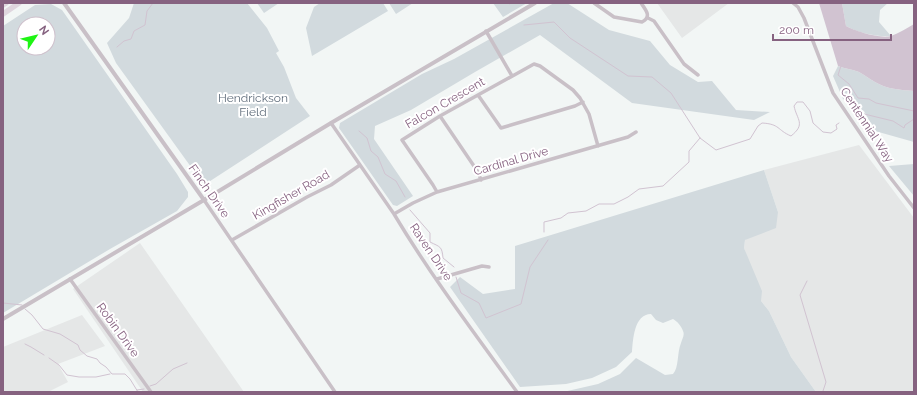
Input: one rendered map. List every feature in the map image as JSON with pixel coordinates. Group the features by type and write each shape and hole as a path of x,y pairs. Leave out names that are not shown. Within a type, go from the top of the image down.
{"highway":[{"path":"3,14 19,3"}],"street":[{"name":"Finch Drive","path":"64,3 232,240 335,392"},
{"path":"3,319 535,3"},
{"path":"594,3 614,17 642,22 648,18"},
{"path":"641,3 648,13 648,18"},
{"name":"Centennial Way","path":"793,3 798,7 804,18 833,93 889,176 914,208"},
{"path":"648,18 654,20 684,64 698,75"},
{"path":"486,32 512,76"},
{"name":"Falcon Crescent","path":"437,192 402,140 440,116 531,65 537,65 573,90 583,102"},
{"path":"478,95 501,128 575,106 583,102 589,114 598,146"},
{"path":"440,116 478,172 481,180"},
{"name":"Raven Drive","path":"331,123 394,214 437,280 517,392"},
{"name":"Cardinal Drive","path":"394,214 437,192 628,137 636,132"},
{"name":"Kingfisher Road","path":"232,240 331,185 360,165"},
{"path":"437,280 482,266 489,267"},
{"name":"Robin Drive","path":"70,279 151,392"}],"shaded area":[{"path":"657,3 729,3 682,38"},
{"path":"819,3 842,3 846,26 874,35 886,37 891,36 914,24 914,91 894,89 884,86 859,72 838,66"},
{"path":"859,145 914,218 914,392 816,392 791,357 769,311 761,301 744,248 745,240 778,212 764,170"},
{"path":"140,243 244,392 143,392 73,289"},
{"path":"82,315 105,346 58,364 68,382 48,392 3,392 3,347"}],"green space":[{"name":"Hendrickson Field","path":"134,3 247,3 267,28 279,51 276,53 284,67 296,98 310,116 204,185 116,63 107,43 129,18"},
{"path":"257,3 279,3 264,13"},
{"path":"320,3 383,3 388,11 312,56 306,28 314,7"},
{"path":"389,3 413,3 396,14"},
{"path":"493,3 527,3 503,17"},
{"path":"554,3 567,3 609,30 650,41 670,65 698,82 712,81 736,110 770,112 754,120 632,103 540,35 411,110 375,126 374,139 413,196 397,206 393,205 339,128 340,123 422,74 454,59"},
{"path":"842,3 888,3 880,10 879,22 891,36 868,34 856,31 846,26"},
{"path":"51,4 62,10 177,174 188,192 188,197 177,211 3,313 3,26 16,17 16,56 56,56 56,16 18,16 35,5"},
{"path":"838,66 859,72 884,86 894,89 914,91 914,142 875,131 864,111 843,99 833,76"},
{"path":"914,164 914,196 889,166"},
{"path":"764,170 778,212 776,228 745,240 744,248 762,291 761,301 769,311 791,357 816,392 563,392 598,384 620,374 636,358 665,375 673,374 676,368 684,332 678,323 673,319 663,323 656,320 651,314 645,315 641,318 634,335 632,352 616,367 592,378 566,384 520,387 450,287 460,277 483,294 515,289 515,246"}],"waterway":[{"path":"117,47 124,41 131,39 134,31 145,25 147,11 153,3"},
{"path":"524,25 554,22 570,38 628,76 652,77 671,93 700,138 716,150 750,139 758,126 762,123 775,126 791,136 796,132 799,125 794,106 797,102 803,102 810,111 813,123 823,132 831,133 837,129 836,125 839,123"},
{"path":"841,66 838,75 849,84 858,98 869,99 876,103 914,111"},
{"path":"860,113 893,121 904,128 905,125 914,119"},
{"path":"359,131 367,138 371,151 378,157 385,174 396,181 405,197"},
{"path":"544,232 544,222 561,218 568,213 586,211 599,204 614,204 628,197 639,189 663,186 689,162 689,151 700,138"},
{"path":"410,210 430,233 430,242 440,247 443,258 454,267"},
{"path":"456,277 461,293 479,303 486,318 521,304 530,267 548,240"},
{"path":"807,281 800,295 826,382 823,391"},
{"path":"3,303 22,305"},
{"path":"25,309 43,329 60,334 78,345 80,350 87,356 97,359 112,374 125,374 138,392"},
{"path":"25,344 44,355"},
{"path":"49,358 59,365 67,375 96,377 110,374"},
{"path":"150,386 156,384 173,369 187,363"},
{"path":"137,390 144,389"}]}
